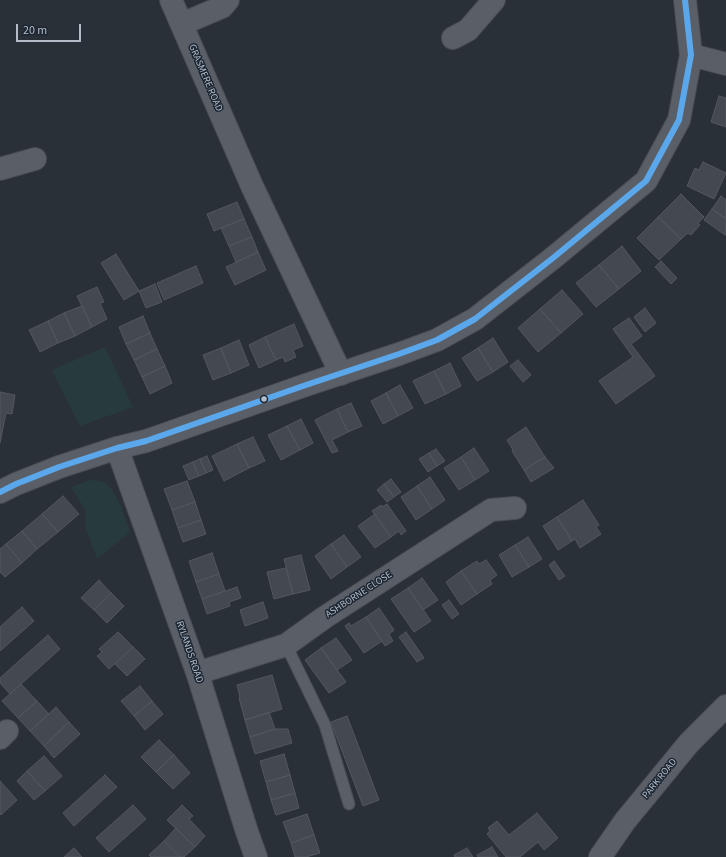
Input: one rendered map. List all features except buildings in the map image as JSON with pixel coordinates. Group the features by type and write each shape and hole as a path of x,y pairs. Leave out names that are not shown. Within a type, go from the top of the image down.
{"street":[{"name":"GRASMERE ROAD","path":"172,0 252,186 341,374"},
{"path":"182,24 222,7 228,0"},
{"path":"453,38 468,30 494,0"},
{"path":"0,492 16,484 60,467 117,448 146,441 437,340 475,319 553,258 646,181 679,120 691,55 685,0"},
{"path":"691,55 726,64"},
{"path":"0,168 35,159"},
{"name":"RYLANDS ROAD","path":"117,448 198,675 256,857"},
{"name":"ASHBORNE CLOSE","path":"198,675 207,670 286,645 325,617 491,510 515,508"},
{"name":"PARK ROAD","path":"600,857 625,821 689,743 726,706"}],"lane":[{"path":"286,645 325,725 349,804"}],"green space":[{"path":"105,347 133,407 80,426 52,370"},
{"path":"90,480 102,481 111,488 121,506 130,532 97,559 85,526 86,511 71,487"}],"transit line":[{"path":"0,492 59,467 117,448 146,441 399,354 437,340 475,319 553,258 646,181 679,120 691,55 685,0"}]}
